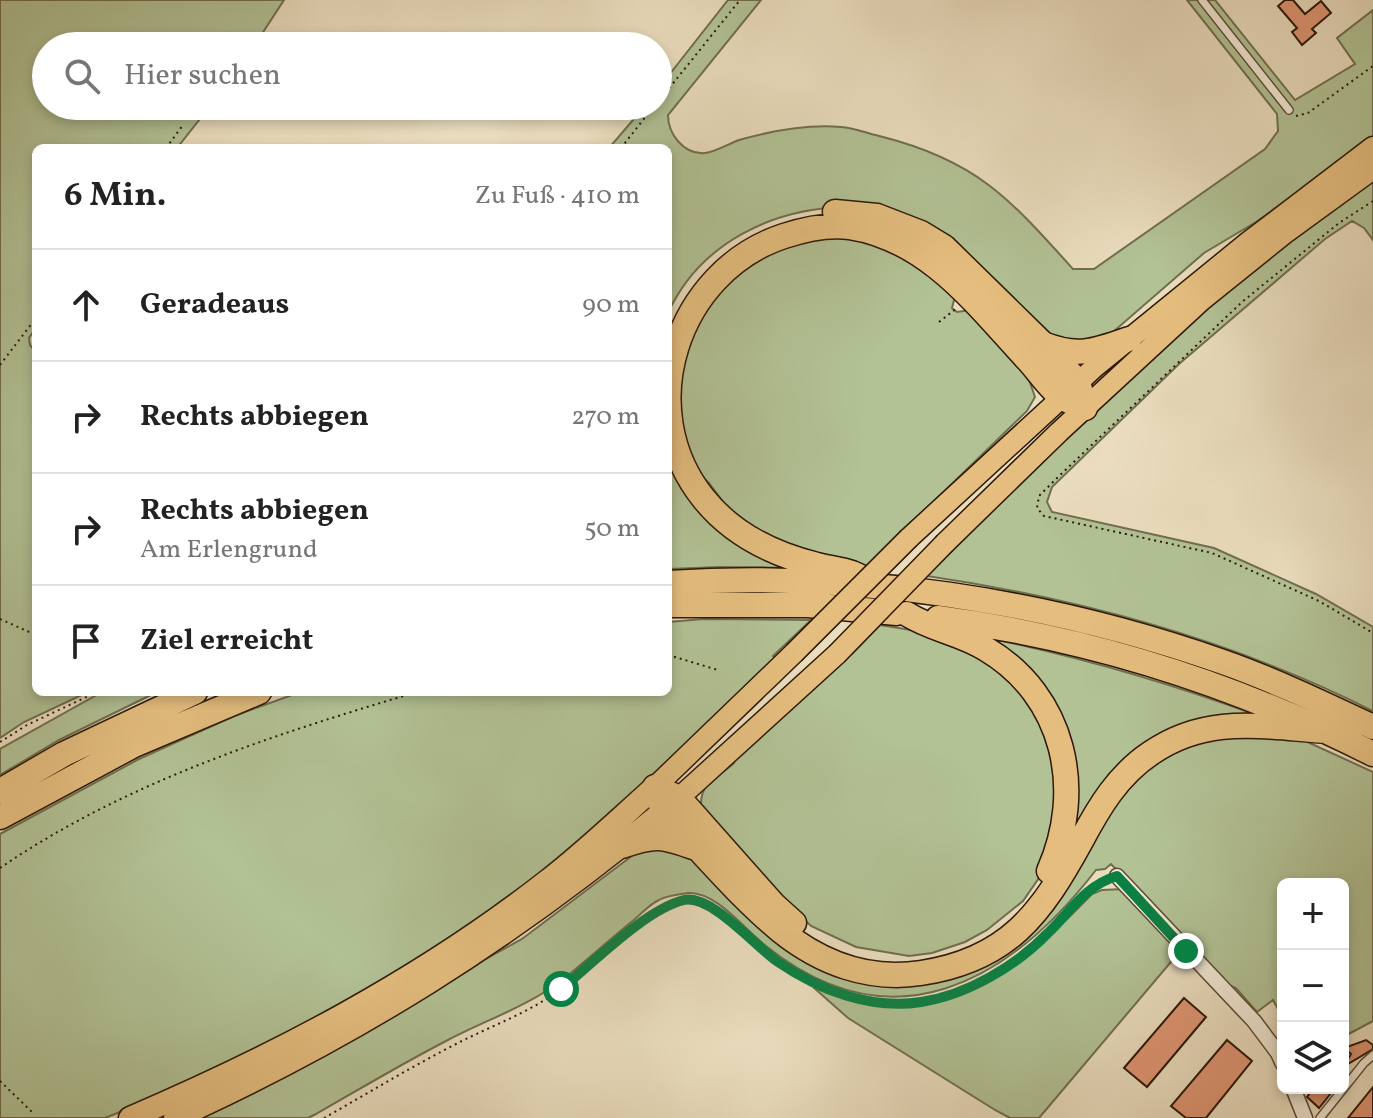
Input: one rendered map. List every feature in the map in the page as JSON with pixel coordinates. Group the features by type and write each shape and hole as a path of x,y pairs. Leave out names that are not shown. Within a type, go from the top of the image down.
{"highway":[{"path":"672,317 688,289 705,269 742,239 768,226 800,215 850,212 877,216 901,224 944,247 1043,344 1070,390"},
{"path":"672,363 675,349 695,305 719,276 753,249 810,229 851,227 899,243 937,266 1070,390 1085,408"},
{"path":"1043,344 1061,351 1091,353 1129,339"},
{"path":"672,425 679,452 704,498 726,522 771,550 850,572 885,588"},
{"path":"672,583 752,580 885,588 984,600 1105,626 1224,662 1373,727"},
{"path":"672,605 808,605 907,614 1039,635 1140,661 1265,704 1373,754"},
{"path":"130,1118 269,1056 414,973 545,883 655,787 774,905 798,926 836,947 881,959 933,958 967,948 1003,925 1038,890 1059,850 1068,791 1060,743 1037,697 1000,658 972,641 926,626 907,614"},
{"path":"0,791 64,754 186,696"},
{"path":"0,817 134,745 250,696"},
{"path":"671,805 698,848 762,916 814,953 844,967 878,975 910,975 946,969 973,960 1024,927 1059,882 1108,795 1132,767 1151,753 1188,734 1235,724 1327,731"},
{"path":"175,1118 287,1065 402,1001 513,928 671,805"},
{"path":"622,846 647,837 662,837 698,848"}],"main road":[{"path":"655,787 909,538 1070,390 1247,243 1373,147"},
{"path":"671,805 837,654 945,543 1085,408 1223,282 1373,169"}],"street":[{"path":"1113,871 1254,1021 1277,1052"},
{"path":"1295,1094 1305,1118"}],"lane":[{"path":"1202,0 1289,110"},
{"path":"1320,1118 1373,1055"}],"path":[{"path":"672,85 740,0"},
{"path":"1289,110 1300,117 1308,113 1373,66"},
{"path":"624,144 643,120"},
{"path":"169,144 183,125"},
{"path":"1373,201 1339,223 1242,302 1039,496 1037,508 1044,516 1212,553 1319,601 1373,633"},
{"path":"939,322 968,295"},
{"path":"0,365 32,323"},
{"path":"0,619 32,633"},
{"path":"672,657 718,670"},
{"path":"0,742 27,725 89,696"},
{"path":"0,868 46,836 136,790 295,728 403,696"},
{"path":"324,1118 406,1070 539,1004 654,913 682,901 701,901 778,962 836,992 854,999 919,1002 940,998 971,985 1029,951 1093,886 1113,871"},
{"path":"0,1081 32,1112"}],"green space":[{"path":"0,0 284,0 263,32 32,32 32,120 199,120 180,144 32,144 32,334 29,338 32,347 32,696 79,696 24,722 0,738"},
{"path":"728,0 761,0 672,110 672,71"},
{"path":"1187,0 1215,0 1295,100 1355,64 1337,38 1373,10 1373,139 1256,222 1204,253 1113,332 1093,344 1058,343 847,207 792,214 742,234 699,267 672,306 672,144 612,144 633,120 669,120 678,142 697,153 718,150 739,140 803,127 852,129 916,147 968,171 1010,203 1073,269 1094,269 1265,149 1278,131 1277,114"},
{"path":"1373,179 1373,240 1364,228 1352,221 1325,239 1179,364 1052,487 1047,502 1052,512 1214,548 1316,594 1373,627 1373,711 1267,664 1156,626 1043,597 927,576 1206,305"},
{"path":"848,234 916,264 955,296 952,308 957,312 970,310 1027,374 1035,397 1027,411 865,568 834,563 743,529 709,483 696,471 683,436 679,375 693,327 728,278 782,242"},
{"path":"672,449 677,464 795,568 672,569"},
{"path":"811,620 773,656 777,660 564,856 469,929 273,1045 153,1099 105,1118 0,1118 0,834 139,759 234,716 289,696 672,696 672,622"},
{"path":"880,625 962,642 1034,700 1062,777 1043,872 1023,901 987,930 965,942 932,953 909,956 856,947 811,926 701,806 707,785 734,763 733,756 847,654 852,654"},
{"path":"978,636 1120,670 1259,716 1168,737 1053,881 1071,758"},
{"path":"95,696 149,696 59,740 0,775 0,749"},
{"path":"1206,735 1301,739 1373,772 1373,1021 1349,1034 1349,878 1277,878 1277,1007 1273,1000 1257,1012 1236,988 1225,984 1111,864 1105,869 1096,870 1062,910 1026,943 987,970 946,988 903,996 859,993 813,977 766,946 709,898 688,893 665,897 652,904 561,981 534,998 431,1049 308,1118 195,1118 522,939 645,846 681,845 814,963 976,965 1145,765"},
{"path":"1124,889 1181,950 1039,1118 1010,1118 995,1110 848,1018 813,987 856,1002 895,1006 932,1003 967,992 1000,974 1031,951 1092,894 1102,890"}],"building":[{"path":"1285,0 1293,0 1305,14 1321,1 1331,13 1312,29 1316,33 1302,45 1292,32 1297,28 1278,6"},
{"path":"1184,998 1206,1017 1147,1087 1124,1068"},
{"path":"1227,1040 1252,1061 1206,1118 1186,1118 1171,1106"},
{"path":"1366,1040 1373,1045 1373,1049 1349,1063 1349,1046"},
{"path":"1373,1087 1373,1118 1348,1118"},
{"path":"1309,1094 1330,1094 1319,1108 1307,1097"}],"route":[{"path":"561,989 654,913 691,899 713,908 778,962 814,983 854,999 919,1002 940,998 971,985 1029,951 1093,886 1117,876 1186,951"}]}
